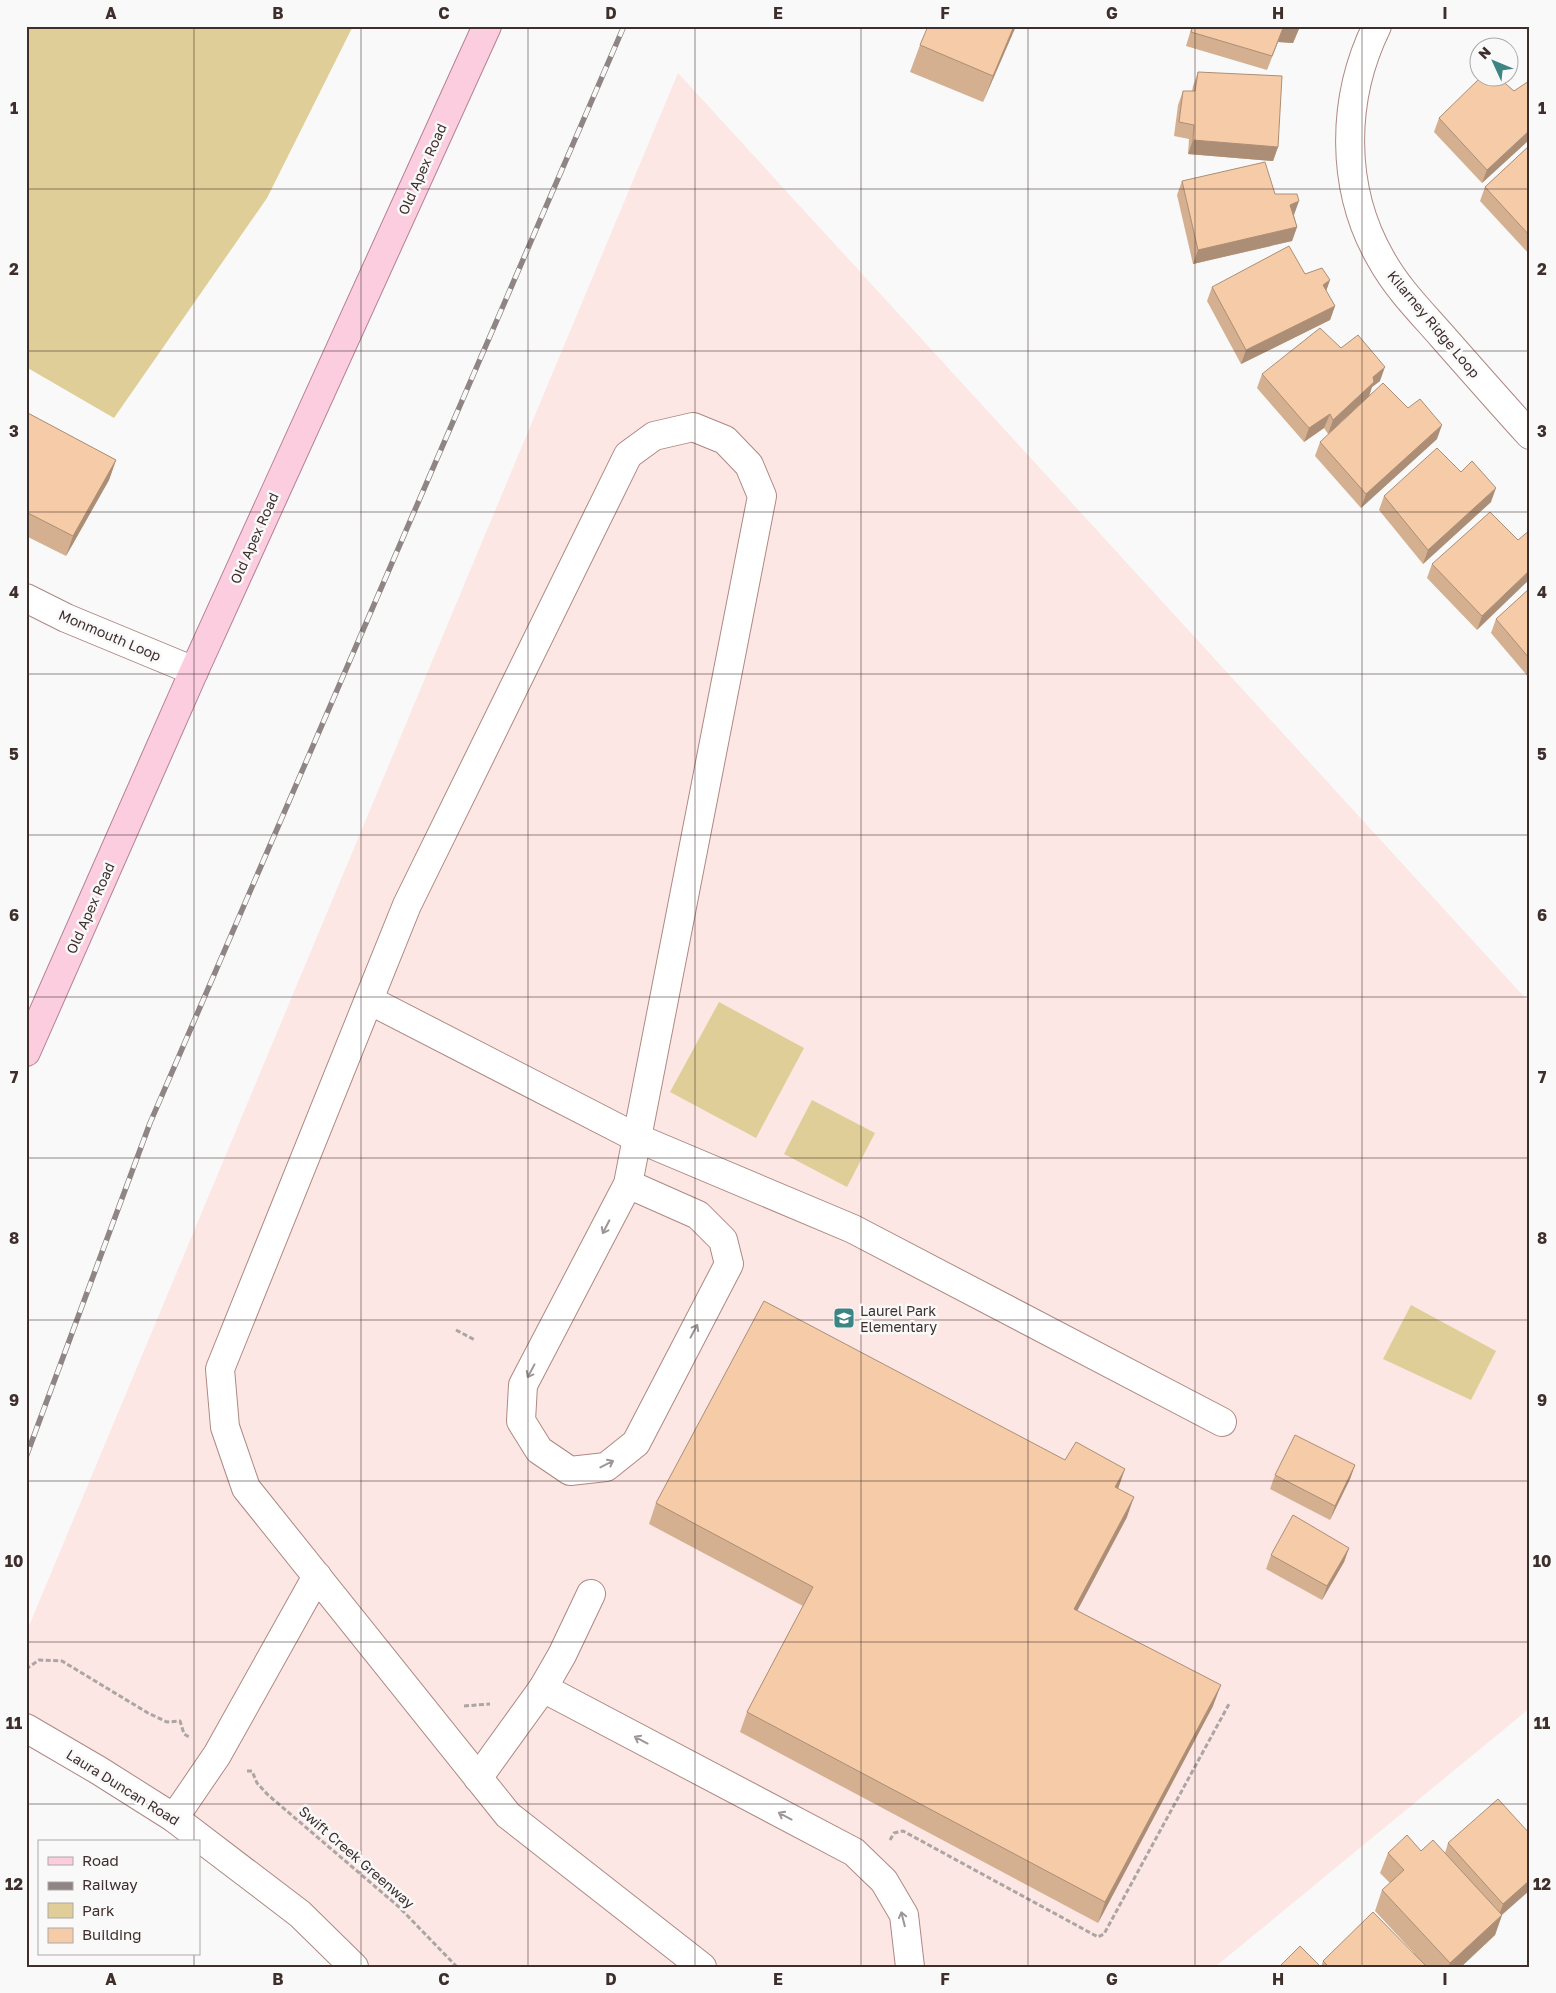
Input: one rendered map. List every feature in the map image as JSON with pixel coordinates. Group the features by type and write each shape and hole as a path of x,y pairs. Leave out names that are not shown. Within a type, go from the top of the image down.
{"main road":[{"name":"Old Apex Road","path":"26,1052 32,1023 487,26"}],"street":[{"name":"Kilarney Ridge Loop","path":"1377,26 1355,86 1349,133 1358,204 1364,223 1381,259 1401,290 1530,435"},
{"path":"628,1184 698,1215 723,1240 729,1264 636,1443 606,1467 570,1471 539,1450 521,1421 523,1385 628,1184 762,496 749,465 726,440 693,428 654,436 628,455 407,905 220,1369 225,1427 246,1488 478,1778 508,1815 702,1967"},
{"name":"Monmouth Loop","path":"26,598 66,618 194,671"},
{"path":"369,1000 637,1138 853,1229 1222,1422"},
{"path":"174,1818 217,1755 317,1576"},
{"path":"478,1778 543,1688 562,1655 591,1594"},
{"path":"543,1688 854,1852 884,1881 904,1915 910,1967"},
{"name":"Laura Duncan Road","path":"26,1728 98,1770 174,1818 300,1914 354,1967"}],"path":[{"path":"456,1330 476,1340"},
{"path":"26,1669 39,1660 62,1661 148,1713 167,1722 180,1721 184,1734"},
{"path":"458,1702 466,1707 489,1704 495,1700"},
{"path":"887,1845 894,1834 903,1831 1098,1937 1104,1934 1229,1704"},
{"name":"Swift Creek Greenway","path":"241,1772 252,1771 258,1783 267,1794 399,1907 457,1967"}],"shaded area":[{"name":"Laurel Park Elementary","path":"678,73 1530,1003 1530,1708 1215,1967 354,1967 300,1914 200,1846 200,1840 191,1840 26,1728 26,1633"}],"green space":[{"path":"26,26 353,26 267,198 114,418 26,367"},
{"path":"719,1002 804,1048 756,1138 670,1092"},
{"path":"812,1100 875,1133 847,1187 784,1154"},
{"path":"1411,1305 1496,1351 1471,1400 1383,1359"}],"building":[{"path":"928,26 1014,26 993,76 920,45"},
{"path":"1193,26 1300,26 1299,29 1283,28 1272,56 1191,32"},
{"path":"1198,72 1282,76 1278,147 1193,140 1194,125 1179,122 1183,91 1195,91"},
{"path":"1530,82 1530,130 1487,170 1439,118 1470,88 1511,88 1514,91"},
{"path":"1530,145 1530,236 1485,187"},
{"path":"1265,162 1275,194 1297,194 1299,201 1290,205 1297,227 1198,250 1182,181"},
{"path":"1289,246 1305,274 1322,268 1330,280 1323,285 1335,306 1246,350 1212,287"},
{"path":"1320,328 1341,348 1358,335 1385,367 1373,377 1374,382 1333,420 1330,414 1309,428 1262,374"},
{"path":"1383,383 1408,408 1420,399 1442,425 1366,494 1320,442"},
{"path":"26,412 116,460 73,536 26,512"},
{"path":"1437,448 1461,472 1472,461 1496,488 1428,550 1384,496"},
{"path":"1490,512 1518,540 1530,530 1530,570 1482,616 1432,564"},
{"path":"1530,588 1530,659 1496,619"},
{"path":"764,1301 1065,1460 1076,1442 1125,1469 1115,1487 1134,1497 1074,1609 1221,1685 1105,1902 747,1712 813,1587 656,1503"},
{"path":"1295,1435 1355,1465 1335,1506 1275,1475"},
{"path":"1293,1515 1349,1548 1327,1586 1271,1555"},
{"path":"1498,1799 1530,1834 1530,1880 1503,1904 1448,1843"},
{"path":"1407,1835 1421,1851 1433,1840 1502,1915 1450,1963 1382,1890 1404,1870 1388,1853"},
{"path":"1373,1912 1427,1967 1329,1967 1323,1961"},
{"path":"1300,1946 1321,1967 1279,1967"}],"railway":[{"path":"26,1457 150,1123 624,26"}],"place":[{"name":"Laurel Park Elementary","path":"844,1318"}]}
